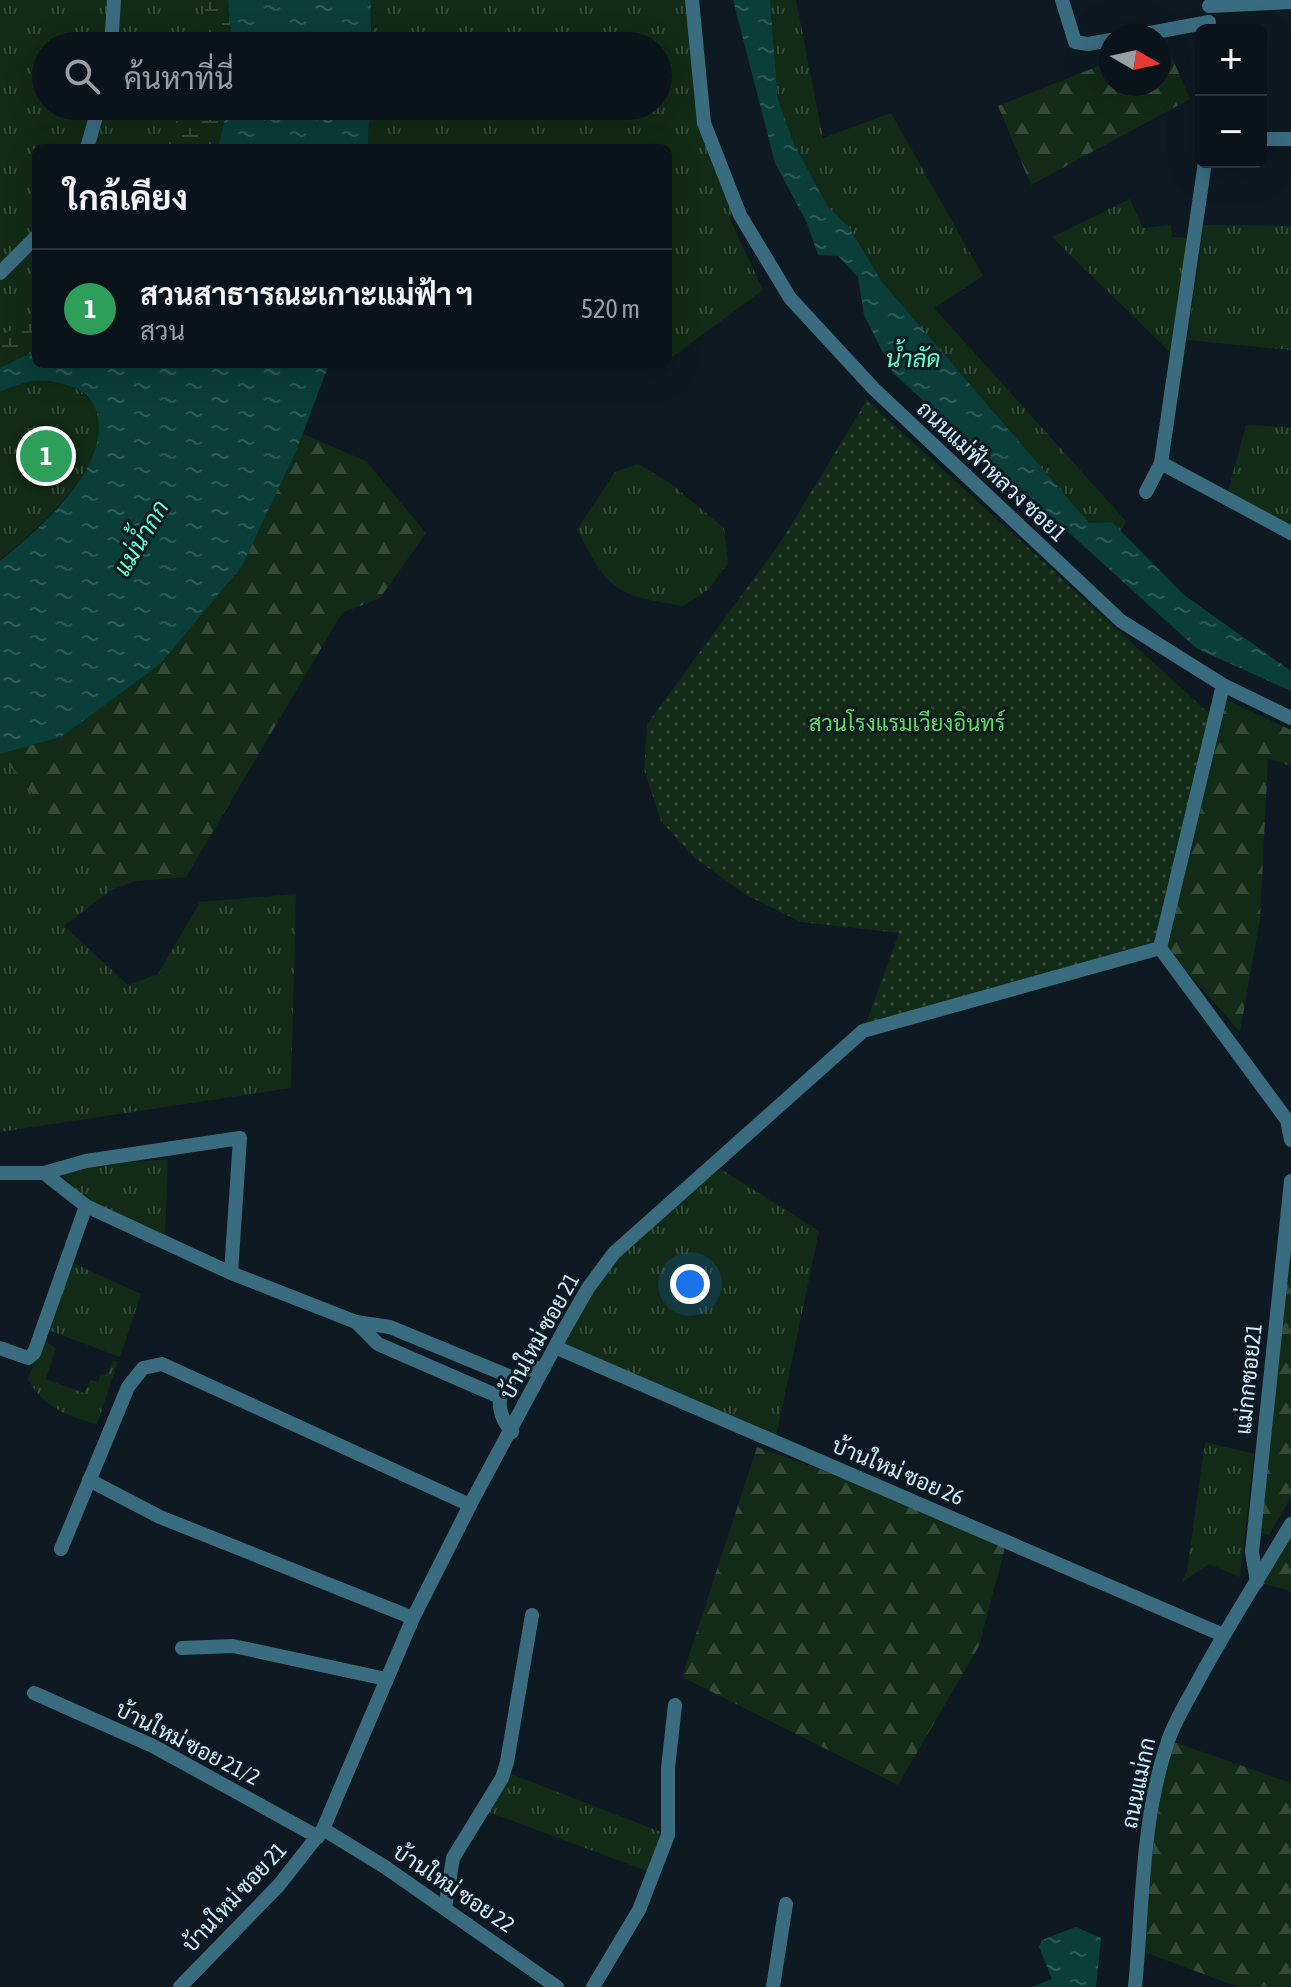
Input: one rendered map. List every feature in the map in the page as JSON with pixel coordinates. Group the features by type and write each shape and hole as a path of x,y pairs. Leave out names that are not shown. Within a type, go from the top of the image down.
{"street":[{"path":"112,32 114,0"},
{"name":"ถนนแม่ฟ้าหลวง ซอย1","path":"692,0 704,123 740,215 790,298 874,389 1121,621 1223,685 1291,718"},
{"path":"1062,0 1075,42 1099,42"},
{"path":"1209,24 1209,3 1291,2"},
{"path":"1171,31 1195,28"},
{"path":"88,144 95,120"},
{"path":"1267,139 1291,139"},
{"path":"1146,492 1161,463 1204,168"},
{"path":"0,273 32,241"},
{"path":"1161,463 1291,533"},
{"path":"1223,685 1160,948 1287,1120 1291,1140"},
{"name":"บ้านใหม่ ซอย 21","path":"180,1987 279,1885 321,1833 413,1618 470,1505 588,1288 614,1253 863,1031 1160,948"},
{"path":"0,1173 44,1173 86,1161 240,1138 231,1273"},
{"path":"44,1173 86,1206 231,1273 356,1322 390,1327 511,1377"},
{"name":"แม่กกซอย21","path":"1257,1582 1252,1552 1291,1181"},
{"path":"0,1348 28,1358 34,1353 86,1206"},
{"path":"356,1322 378,1344 500,1397"},
{"name":"บ้านใหม่ ซอย 26","path":"555,1347 1223,1635"},
{"path":"61,1549 128,1387 143,1368 162,1364 470,1505"},
{"path":"512,1432 502,1421 498,1407 500,1397 511,1377 528,1368 544,1368"},
{"path":"89,1480 160,1517 413,1618"},
{"name":"ถนนแม่กก","path":"1135,1987 1141,1935 1139,1898 1155,1793 1168,1740 1223,1635 1291,1524"},
{"path":"445,1908 453,1858 502,1778 507,1762 532,1615"},
{"path":"182,1648 233,1646 386,1679"},
{"name":"บ้านใหม่ ซอย 21/2","path":"34,1693 153,1746 321,1833"},
{"path":"593,1987 639,1910 668,1835 668,1768 675,1705"},
{"name":"บ้านใหม่ ซอย 22","path":"321,1833 445,1908 557,1987"},
{"path":"773,1987 786,1904"}],"green space":[{"path":"0,0 207,0 199,32 32,32 32,120 177,120 168,144 32,144 32,320 0,337"},
{"path":"207,0 228,0 231,32 199,32"},
{"path":"371,0 699,0 704,123 740,215 728,215 763,290 672,357 672,144 368,144 369,120 672,120 672,32 370,32"},
{"path":"770,0 796,0 823,138 891,113 983,276 934,308 1126,521 1121,532 1111,522 1089,523 882,282 849,227 828,208 794,144 778,99"},
{"path":"1171,55 1190,99 1031,185 998,106 1099,66 1099,96 1171,96"},
{"path":"177,120 225,120 219,144 168,144"},
{"path":"1130,199 1143,228 1171,225 1172,237 1194,238 1176,358 1052,237"},
{"path":"1204,225 1291,226 1291,350 1187,340"},
{"path":"32,320 32,356 0,368 0,336"},
{"path":"52,378 81,391 94,404 101,424 97,445 87,468 71,491 33,532 0,560 0,392 19,384"},
{"name":"สวนโรงแรมเวียงอินทร์","path":"867,400 1215,719 1160,948 863,1031 899,933 801,922 746,895 696,859 661,821 644,770 647,724 782,540"},
{"path":"1246,425 1291,427 1291,528 1227,495"},
{"path":"303,434 366,461 426,533 380,598 342,613 186,877 136,881 111,890 0,754 61,737 242,566"},
{"path":"638,464 670,483 724,528 728,563 709,589 683,606 642,598 616,587 597,566 577,529 615,472"},
{"path":"1227,700 1291,730 1291,766 1268,759 1260,919 1240,1032 1167,949"},
{"path":"0,754 111,890 64,926 128,985 158,974 200,902 296,894 291,1088 0,1132"},
{"path":"168,1159 165,1235 87,1201 62,1175 85,1166"},
{"path":"713,1164 819,1231 775,1442 555,1347 588,1288"},
{"path":"1291,1245 1291,1497 1269,1535 1259,1532"},
{"path":"73,1263 141,1294 120,1357 48,1330"},
{"path":"43,1340 56,1348 46,1379 84,1393 90,1380 98,1382 100,1376 107,1374 113,1360 118,1362 97,1424 57,1409 34,1389 28,1379"},
{"path":"1205,1442 1254,1454 1240,1577 1209,1564 1181,1583 1187,1571"},
{"path":"757,1447 855,1482 1005,1548 979,1646 898,1785 682,1677"},
{"path":"1291,1524 1291,1591 1257,1582"},
{"path":"1168,1740 1291,1783 1291,1987 1238,1987 1139,1950"},
{"path":"511,1774 661,1832 647,1871 486,1811"}],"water":[{"path":"228,0 371,0 370,32 231,32"},
{"name":"น้ำลัด","path":"733,0 770,0 778,99 794,144 828,207 849,227 882,282 1089,523 1112,522 1184,595 1291,671 1291,691 1196,648 893,373 864,315 858,277 838,256 818,255 807,223 775,163"},
{"path":"225,120 369,120 368,144 219,144"},
{"name":"แม่น้ำกก","path":"31,353 32,368 327,368 297,449 242,566 160,664 61,737 0,754 0,561 50,516 81,478 98,438 98,418 88,397 77,389 57,382 20,384 0,392 0,368"},
{"path":"1076,1927 1101,1938 1096,1987 1031,1987 1052,1979 1039,1947 1042,1940"}],"place":[{"name":"สวนสาธารณะเกาะแม่ฟ้า ฯ","path":"46,456"}]}
